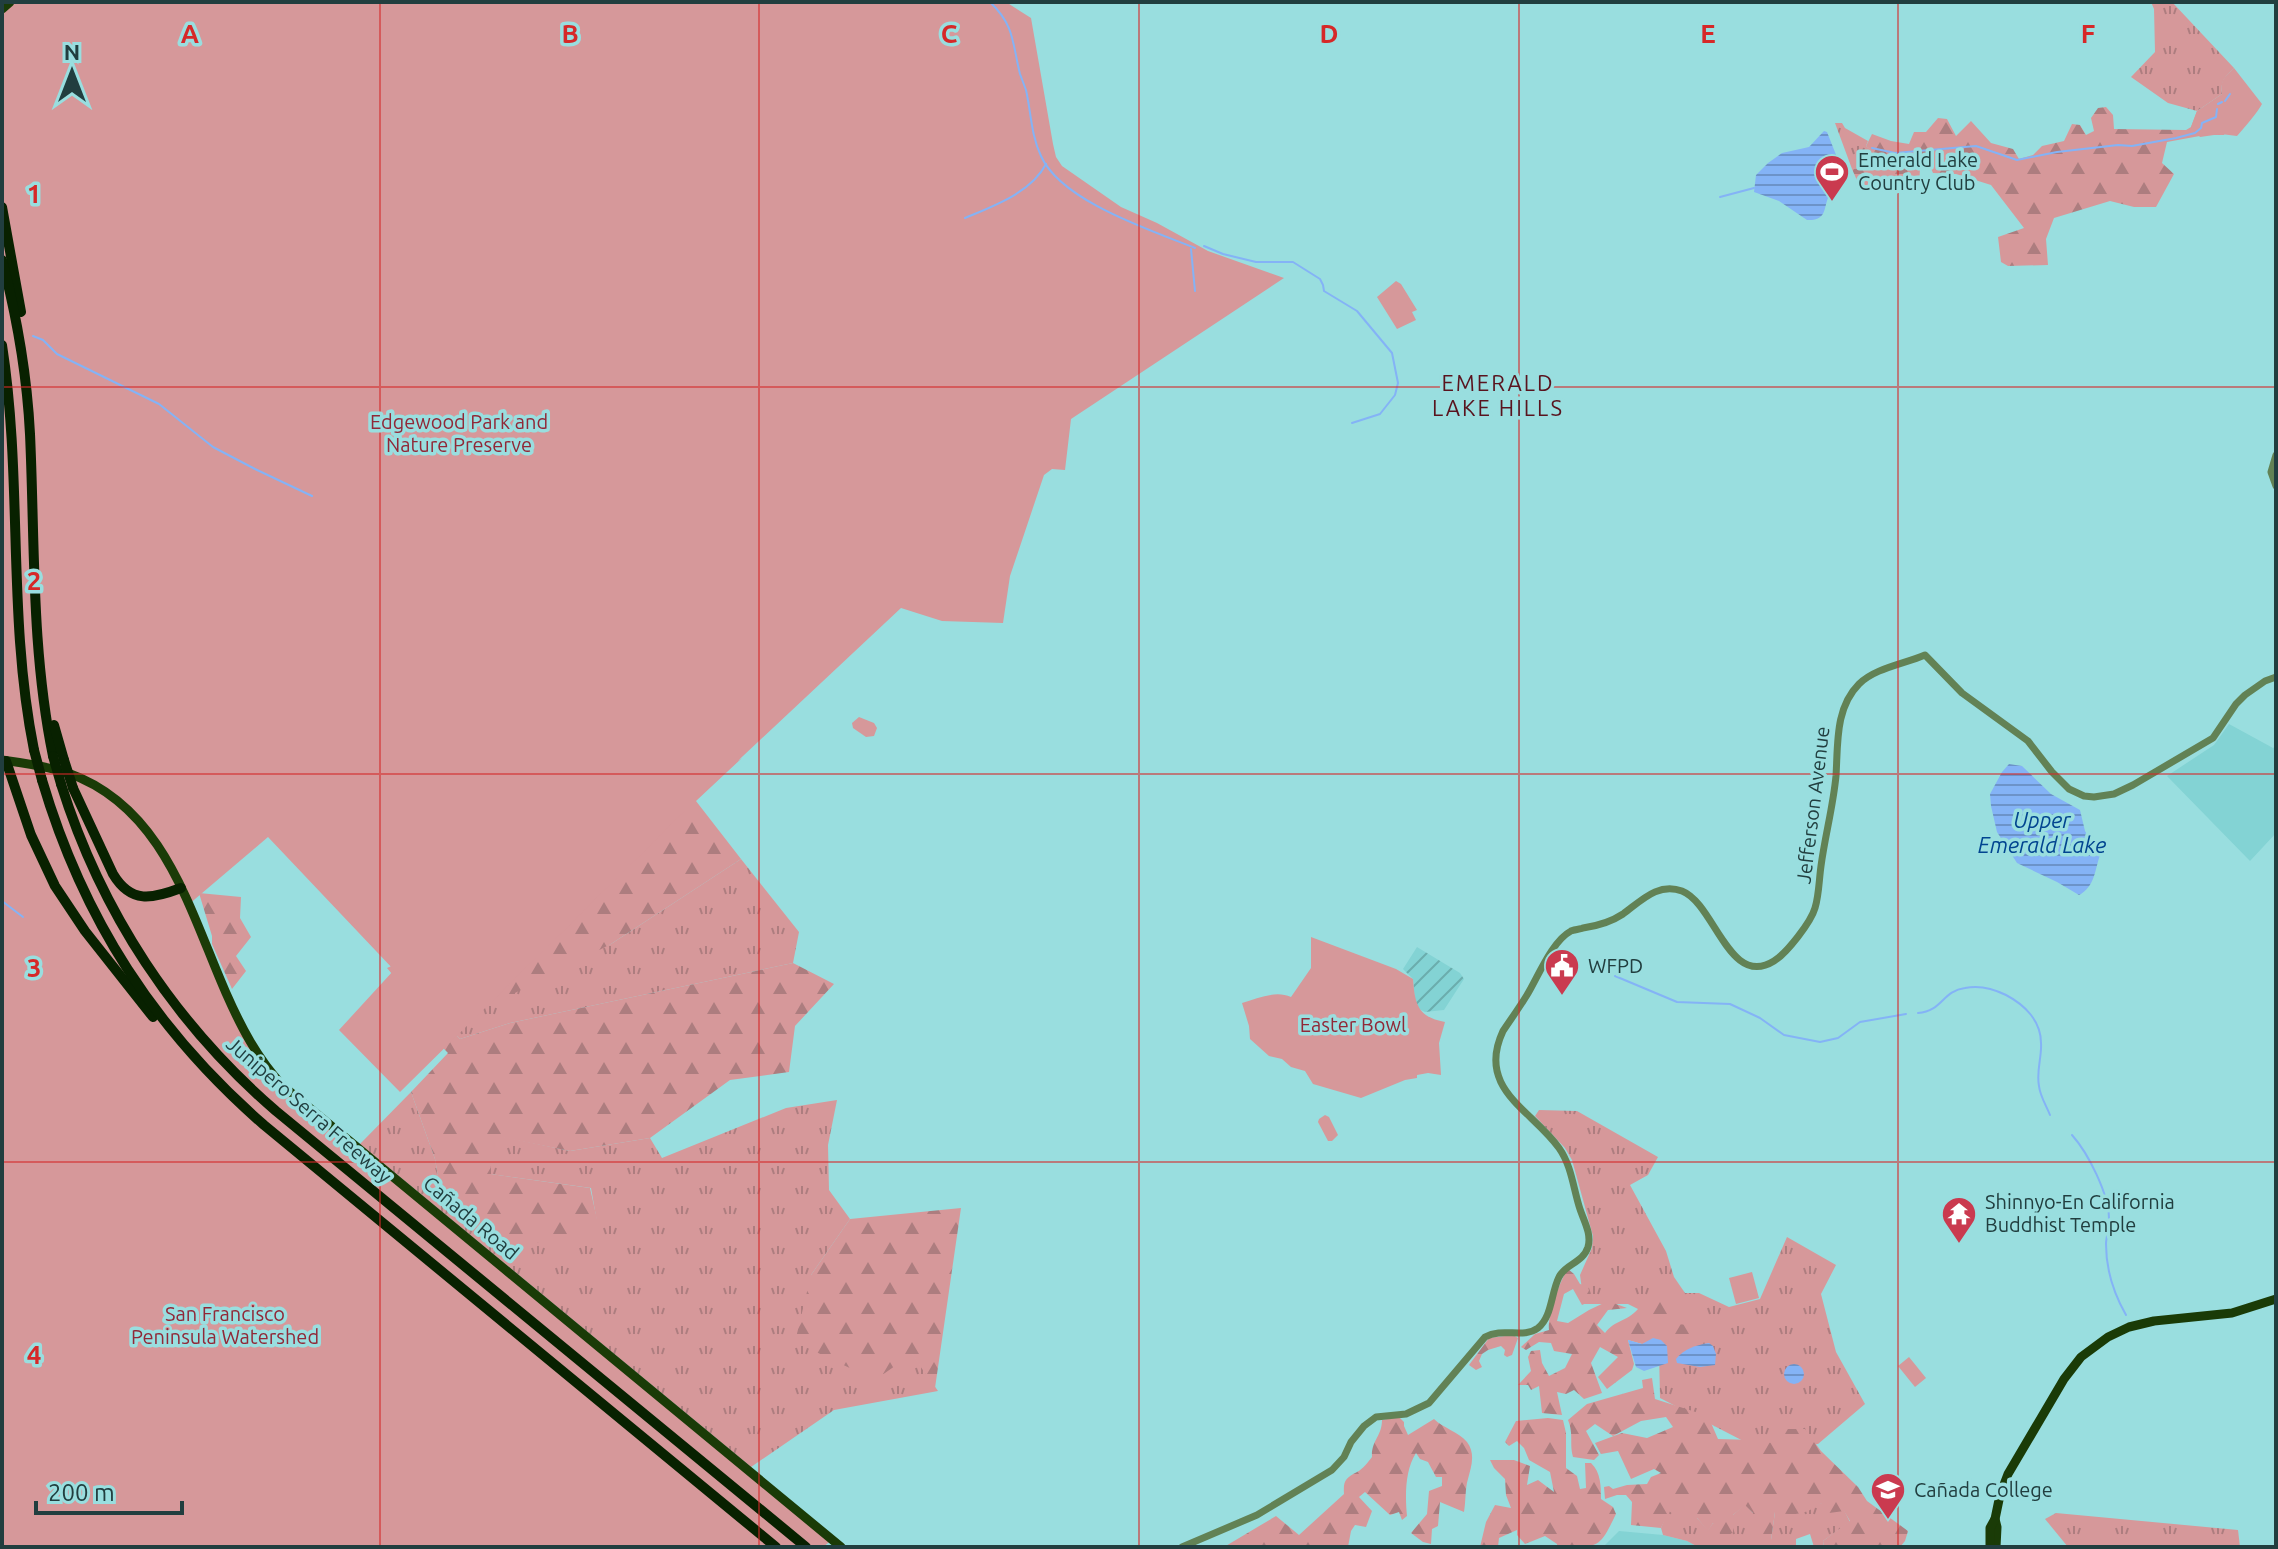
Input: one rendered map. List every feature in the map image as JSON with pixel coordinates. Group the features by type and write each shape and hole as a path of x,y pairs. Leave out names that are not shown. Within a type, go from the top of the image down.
{"highway":[{"path":"2,207 15,298"},
{"path":"2,260 15,298"},
{"name":"Junipero Serra Freeway","path":"15,298 28,358 26,389 42,699 59,758 61,784 87,857 124,930 169,997 228,1066 288,1121 806,1547"},
{"name":"Junipero Serra Freeway","path":"2,345 12,439 19,654 34,750 70,862 107,938 153,1008 203,1068 264,1125 776,1547"},
{"path":"59,758 121,886 148,898 181,888"},
{"path":"4,761 36,848 69,909 141,1005 203,1068"}],"main road":[{"path":"2,9 10,2"},
{"name":"Cañada Road","path":"4,761 69,774 112,796 133,814 164,854 244,1032 261,1060 283,1086 841,1547"},
{"path":"1990,1547 1990,1528 2002,1488 2026,1440 2081,1357 2118,1332 2141,1324 2224,1314 2276,1299"},
{"path":"1995,1519 1996,1547"}],"street":[{"path":"2276,455 2271,472 2276,486"},
{"name":"Jefferson Avenue","path":"1182,1547 1257,1515 1332,1470 1364,1426 1376,1417 1406,1414 1429,1403 1485,1337 1506,1331 1527,1333 1537,1329 1544,1321 1561,1272 1586,1253 1590,1237 1579,1209 1570,1170 1558,1147 1512,1100 1498,1078 1497,1043 1551,953 1571,930 1615,919 1661,889 1684,892 1696,901 1736,958 1757,965 1775,961 1810,920 1814,910 1833,806 1840,716 1847,697 1861,682 1877,672 1925,655 1962,693 2028,741 2069,789 2094,797 2114,794 2201,747 2213,738 2245,695 2276,677"}],"shaded area":[{"path":"2229,724 2273,748 2276,746 2276,833 2250,861 2167,776 2214,745"},
{"path":"1417,947 1460,973 1464,979 1444,1010 1425,1012 1415,1002 1413,979 1403,969"},
{"path":"1619,1531 1663,1535 1698,1547 1603,1547"}],"green space":[{"name":"Edgewood Park and Nature Preserve","path":"2,2 1006,2 1031,18 1053,144 1062,166 1121,207 1208,251 1284,278 1071,419 1065,470 1052,469 1044,475 1010,576 1003,623 942,621 901,608 695,801 400,1092 339,1030 394,970 268,837 188,905 220,979 268,1069 832,1540 823,1547 2,1547"},
{"path":"2151,2 2172,2 2234,68 2224,80 2222,94 2197,111 2168,103 2131,77 2155,52 2154,9"},
{"path":"2234,68 2262,104 2237,136 2221,134 2200,137 2191,127 2197,111 2222,94 2224,80"},
{"path":"2106,107 2113,115 2114,129 2186,130 2191,127 2197,111 2228,125 2224,135 2167,142 2162,163 2174,174 2156,207 2134,207 2110,201 2054,218 2046,239 2048,265 2008,266 2001,262 1998,237 2024,228 1991,185 1956,174 1933,173 1929,164 1920,167 1919,190 1859,185 1852,169 1871,168 1881,158 1866,146 1872,134 1909,144 1914,132 1926,132 1938,118 1947,119 1956,136 1971,121 1991,143 2013,149 2019,159 2033,155 2042,146 2064,141 2072,124 2080,125 2086,135 2094,131 2091,118 2098,108"},
{"path":"1835,123 1842,123 1845,128 1868,141 1866,146 1881,157 1871,168 1852,169"},
{"path":"1396,281 1417,310 1412,312 1416,320 1397,329 1377,297"},
{"path":"859,717 874,723 877,728 874,736 866,737 853,728 852,723"},
{"path":"742,758 696,801 741,859 611,944 509,996 436,1013 460,1039 510,1023 793,963 834,984 795,1026 789,1072 730,1080 650,1138 570,1151 490,1135 491,1174 590,1188 599,1228 518,1247 442,1200 435,1159 411,1092 448,1053 382,986 392,974 387,968 468,931"},
{"path":"741,859 799,932 793,963 510,1023 460,1039 435,1012 611,944"},
{"path":"199,893 241,897 240,918 251,937 236,956 246,971 232,989 212,944"},
{"name":"Easter Bowl","path":"1311,937 1396,969 1413,979 1420,1008 1429,1017 1445,1022 1439,1043 1441,1075 1417,1075 1417,1078 1361,1098 1313,1084 1305,1071 1269,1056 1250,1039 1242,1003 1273,995 1291,997 1311,968"},
{"path":"411,1092 435,1159 442,1200 598,1228 591,1188 490,1174 490,1134 570,1151 650,1138 662,1158 786,1108 837,1100 828,1145 829,1190 850,1219 811,1275 912,1353 938,1391 834,1410 751,1467 360,1144"},
{"path":"1539,1110 1577,1111 1658,1157 1648,1175 1630,1185 1666,1251 1674,1277 1685,1293 1699,1293 1729,1307 1760,1299 1787,1237 1836,1265 1821,1294 1836,1352 1865,1404 1818,1444 1753,1446 1660,1398 1658,1304 1584,1304 1580,1275 1592,1248 1593,1236 1572,1160 1535,1116"},
{"path":"1325,1115 1338,1135 1332,1141 1328,1141 1318,1122"},
{"path":"961,1208 935,1388 912,1354 875,1380 795,1342 811,1275 850,1219"},
{"path":"1568,1269 1580,1284 1588,1286 1591,1301 1582,1305 1573,1289 1564,1294 1557,1321 1568,1323 1608,1301 1627,1308 1608,1310 1597,1325 1605,1333 1638,1309 1616,1298 1622,1292 1677,1302 1672,1316 1673,1324 1714,1326 1719,1343 1694,1346 1668,1363 1669,1355 1648,1343 1628,1340 1634,1364 1632,1370 1607,1389 1598,1377 1618,1357 1600,1347 1591,1363 1602,1393 1584,1399 1574,1390 1566,1394 1557,1392 1562,1415 1542,1413 1539,1386 1531,1390 1528,1385 1518,1385 1531,1371 1528,1357 1531,1351 1540,1350 1549,1376 1565,1368 1572,1354 1554,1351 1551,1343 1539,1342 1526,1350 1521,1347 1535,1334 1549,1330 1555,1299"},
{"path":"1752,1272 1759,1298 1736,1304 1729,1278"},
{"path":"1513,1335 1518,1338 1512,1355 1504,1355 1505,1350 1501,1346 1482,1354 1479,1361 1482,1367 1476,1370 1469,1365 1489,1338"},
{"path":"1909,1357 1926,1378 1915,1387 1898,1366"},
{"path":"1652,1378 1655,1399 1708,1416 1718,1439 1772,1443 1787,1429 1805,1429 1867,1501 1908,1531 1905,1541 1900,1547 1824,1547 1823,1541 1850,1521 1844,1511 1829,1513 1821,1503 1799,1514 1775,1512 1771,1540 1760,1545 1751,1535 1753,1513 1745,1505 1733,1515 1733,1532 1724,1540 1713,1523 1708,1531 1697,1518 1684,1522 1669,1511 1661,1528 1631,1525 1632,1502 1626,1495 1605,1499 1604,1487 1613,1489 1647,1484 1651,1477 1661,1473 1654,1469 1631,1479 1618,1451 1601,1454 1595,1443 1622,1433 1647,1438 1673,1427 1666,1417 1641,1421 1613,1436 1595,1424 1586,1431 1599,1455 1594,1460 1573,1457 1568,1420 1587,1404 1643,1388 1642,1380"},
{"path":"1399,1417 1408,1435 1434,1419 1464,1439 1471,1451 1464,1512 1440,1502 1438,1526 1432,1529 1431,1544 1411,1533 1427,1514 1429,1491 1442,1486 1442,1477 1436,1477 1428,1462 1416,1453 1408,1475 1407,1516 1402,1520 1399,1512 1390,1515 1365,1492 1359,1497 1372,1511 1366,1527 1355,1525 1351,1531 1348,1547 1224,1547 1276,1516 1299,1535 1344,1494 1346,1480 1372,1457 1382,1420"},
{"path":"1563,1420 1566,1468 1577,1476 1580,1489 1586,1488 1585,1463 1591,1463 1597,1471 1601,1499 1613,1507 1616,1514 1601,1540 1590,1546 1557,1547 1545,1536 1525,1544 1517,1535 1517,1530 1499,1538 1498,1547 1480,1547 1486,1522 1495,1505 1511,1508 1505,1479 1490,1460 1514,1460 1530,1466 1527,1485 1538,1480 1554,1492 1550,1472 1529,1460 1517,1441 1509,1446 1505,1442 1516,1421"},
{"path":"1821,1503 1844,1510 1850,1522 1823,1541 1824,1547 1814,1547 1810,1534 1796,1539 1796,1547 1698,1547 1663,1535 1661,1528 1668,1510 1679,1516 1697,1518 1708,1530 1713,1523 1733,1531 1733,1515 1745,1504 1771,1540 1775,1512"},
{"path":"2056,1513 2238,1530 2240,1547 2068,1547 2045,1519"}],"water":[{"path":"1824,131 1844,175 1835,190 1826,191 1829,196 1822,216 1807,220 1779,201 1754,192 1756,175 1768,163 1782,153 1809,147"},
{"name":"Upper Emerald Lake","path":"2009,764 2022,766 2051,794 2080,810 2085,831 2100,855 2091,883 2079,895 2017,863 1997,832 1990,794"},
{"path":"1653,1338 1667,1346 1668,1363 1644,1371 1636,1367 1628,1340 1642,1344"},
{"path":"1709,1343 1716,1354 1715,1365 1700,1367 1677,1363 1676,1359 1687,1350"},
{"path":"1794,1364 1801,1367 1804,1374 1801,1381 1794,1384 1787,1381 1784,1374 1787,1367"}],"waterway":[{"path":"990,2 1004,19 1011,35 1035,140 1052,172 1067,187 1109,212 1195,248"},
{"path":"2225,101 2230,94"},
{"path":"2218,104 2222,102"},
{"path":"1872,148 1895,153 1976,146 2017,160 2057,152 2132,146 2176,138 2195,133 2202,123 2216,117 2217,109"},
{"path":"965,218 1021,191 1046,164"},
{"path":"1720,197 1754,188"},
{"path":"1204,246 1256,262 1293,262 1320,279 1324,291 1357,311 1392,353 1398,383 1395,395 1380,414 1352,423"},
{"path":"1191,249 1195,291"},
{"path":"33,336 43,340 57,354 159,404 213,447 312,496"},
{"path":"2,901 23,917"},
{"path":"1615,976 1677,1002 1730,1004 1760,1018 1784,1035 1820,1042 1838,1038 1860,1022 1906,1014"},
{"path":"1918,1013 1933,1009 1951,993 1970,987 1996,991 2019,1004 2031,1014 2040,1035 2038,1080 2050,1115"},
{"path":"2072,1135 2102,1186 2109,1222 2107,1263 2114,1290 2126,1315"}],"place":[{"name":"Emerald Lake Country Club","path":"1832,203"},
{"name":"WFPD","path":"1562,997"},
{"name":"Shinnyo-En California Buddhist Temple","path":"1959,1245"},
{"name":"Cañada College","path":"1888,1521"}],"district":[{"name":"EMERALD LAKE HILLS","path":"1498,396"}],"park label":[{"name":"San Francisco Peninsula Watershed","path":"225,1326"}]}
